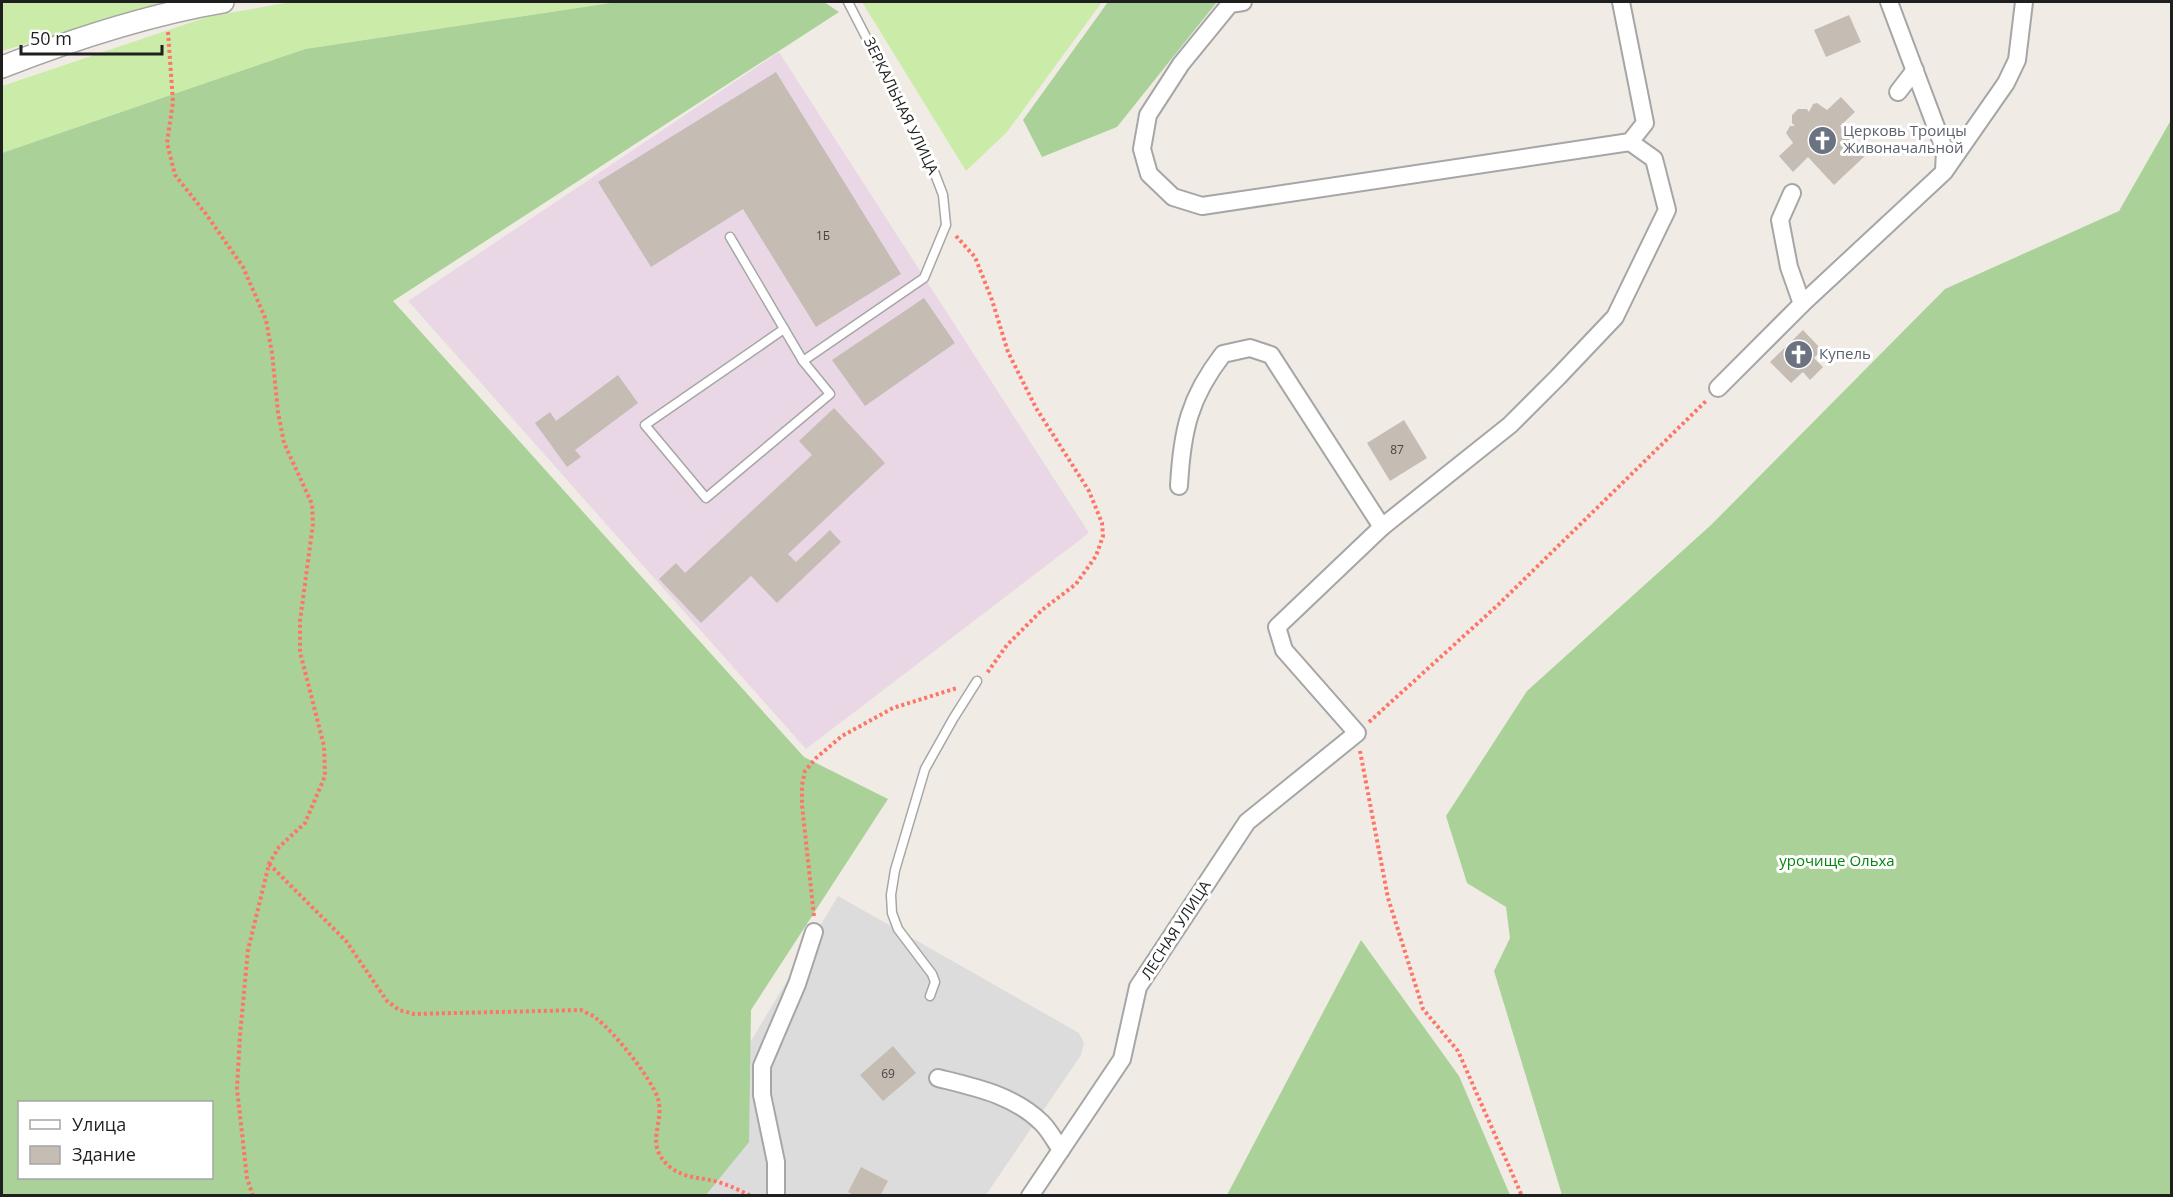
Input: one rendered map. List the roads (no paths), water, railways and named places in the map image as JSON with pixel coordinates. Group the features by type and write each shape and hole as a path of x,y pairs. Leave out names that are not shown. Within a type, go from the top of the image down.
{"street":[{"path":"2,67 71,40 186,8 223,2"},
{"path":"1243,2 1230,4 1181,64 1148,115 1142,149 1149,174 1173,197 1202,206 1630,142 1645,123 1621,2"},
{"path":"1889,2 1945,151 1944,172"},
{"path":"1718,388 1802,304 1944,172 2006,83 2017,60 2024,2"},
{"path":"1898,92 1915,70"},
{"path":"1179,486 1181,449 1190,414 1204,378 1223,354 1250,348 1271,355 1382,527 1510,425 1615,317 1667,210 1654,159 1630,142"},
{"path":"1791,193 1780,220 1789,267 1802,304"},
{"name":"ЛЕСНАЯ УЛИЦА","path":"1030,1196 1122,1059 1138,987 1246,822 1357,733 1284,650 1277,627 1382,527"},
{"path":"776,1196 776,1162 762,1095 762,1066 797,984 814,932"},
{"path":"938,1078 991,1091 1034,1115 1044,1125 1060,1150"}],"lane":[{"name":"ЗЕРКАЛЬНАЯ УЛИЦА","path":"803,361 924,278 946,225 943,195 930,161 848,2"},
{"path":"730,237 803,361 830,394 706,498 645,425 784,329"},
{"path":"930,996 935,982 932,974 898,929 892,913 895,870 925,769 977,681"}],"place":[{"name":"Церковь Троицы Живоначальной","path":"1822,140"},
{"name":"Купель","path":"1798,354"}],"park label":[{"name":"урочище Ольха","path":"1837,861"}]}
